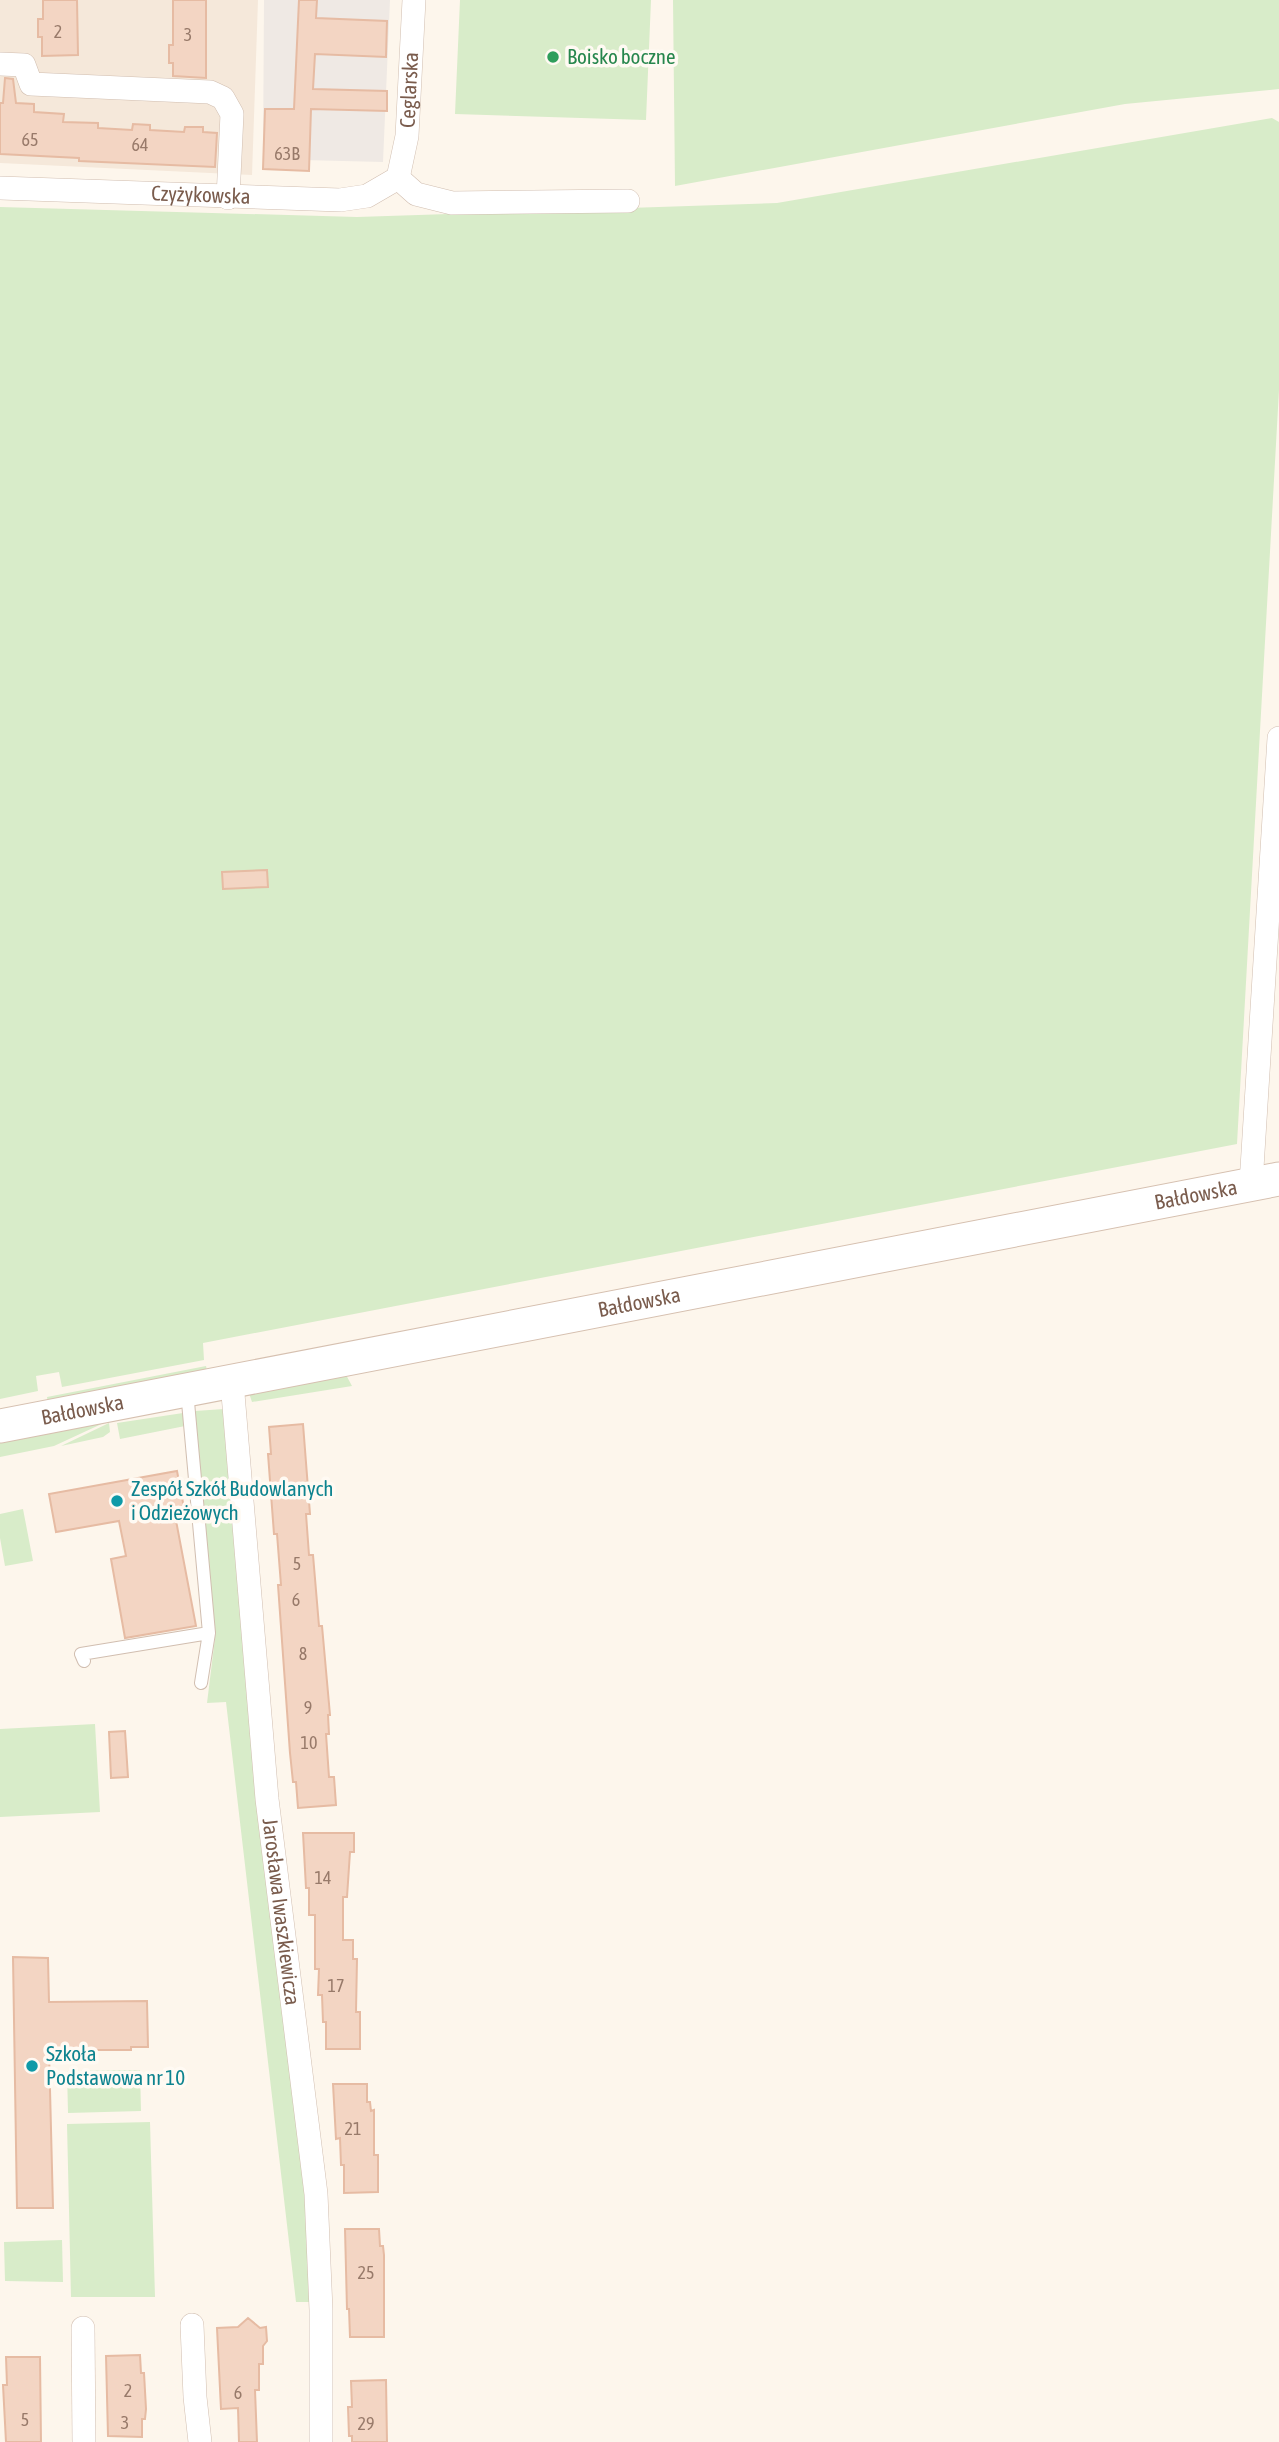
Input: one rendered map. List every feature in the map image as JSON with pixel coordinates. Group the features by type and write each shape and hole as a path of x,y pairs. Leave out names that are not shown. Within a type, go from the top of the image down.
{"street":[{"name":"Ceglarska","path":"398,178 407,136 414,0"},
{"path":"0,64 24,65 31,84 210,92 223,98 232,114 228,198"},
{"name":"Czyżykowska","path":"0,188 340,200 367,196 398,178"},
{"path":"398,178 416,194 452,203 628,201"},
{"path":"1265,1182 1279,738"},
{"name":"Bałdowska","path":"0,1426 1265,1182"},
{"name":"Jarosława Iwaszkiewicza","path":"232,1382 267,1798 317,2205 321,2442"},
{"path":"192,2325 200,2442"},
{"path":"83,2328 84,2442"}],"lane":[{"path":"187,1390 209,1633 201,1683"},
{"path":"84,1661 81,1654 209,1633"}],"shaded area":[{"path":"0,0 258,0 252,175 0,163"},
{"path":"264,0 390,0 383,162 263,159"}],"green space":[{"name":"Boisko boczne","path":"460,0 651,0 646,120 455,114"},
{"path":"673,0 1279,0 1279,89 1125,104 675,186"},
{"path":"1272,118 1279,122 1279,390 1237,1144 203,1343 204,1360 62,1387 59,1372 36,1376 38,1391 0,1399 0,207 357,217 777,203"},
{"path":"206,1366 207,1371 48,1404 47,1397"},
{"path":"345,1373 352,1386 252,1402 249,1393"},
{"path":"224,1409 307,2178 311,2302 296,2302 226,1702 207,1703 215,1638 195,1411"},
{"path":"183,1413 185,1426 120,1439 117,1423"},
{"path":"108,1421 54,1446 0,1457 0,1437"},
{"path":"109,1423 110,1432 103,1437 61,1446"},
{"path":"23,1509 33,1561 5,1566 0,1538 0,1514"},
{"path":"95,1724 100,1812 0,1817 0,1729"},
{"path":"140,2070 141,2111 68,2113 67,2071"},
{"path":"150,2122 155,2297 71,2297 67,2124"},
{"path":"62,2240 63,2282 5,2281 4,2242"}],"building":[{"path":"43,0 77,0 78,55 42,56 38,19 43,19"},
{"path":"173,0 206,0 206,78 173,76 173,63 169,63 169,45 173,45"},
{"path":"299,0 317,0 316,18 387,21 386,57 315,54 313,89 387,91 387,111 311,109 309,171 263,169 265,109 294,109"},
{"path":"5,78 13,79 16,103 34,104 34,112 64,114 63,122 98,123 98,128 132,130 133,124 150,125 150,130 184,132 185,127 203,127 203,132 217,133 215,167 79,161 79,158 0,154 0,103 3,103"},
{"path":"267,870 268,887 223,889 222,872"},
{"path":"303,1424 310,1514 306,1514 309,1555 313,1555 319,1626 322,1626 330,1715 329,1734 326,1734 329,1777 334,1777 336,1805 298,1808 290,1753 278,1585 281,1585 268,1454 271,1454 269,1427"},
{"path":"177,1471 184,1508 174,1510 196,1626 125,1638 111,1559 126,1556 119,1521 56,1532 49,1494"},
{"path":"125,1731 128,1777 111,1778 109,1732"},
{"path":"303,1833 354,1833 347,1897 343,1897 343,1940 353,1940 353,1959 357,1959 356,2012 360,2012 360,2049 326,2049 322,1995 318,1995 319,1969 315,1969 315,1915 309,1915"},
{"name":"Szkoła Podstawowa nr 10","path":"13,1957 48,1958 49,2002 147,2001 148,2047 131,2047 131,2050 49,2050 53,2208 17,2208"},
{"path":"333,2084 367,2084 367,2102 370,2102 371,2111 374,2110 374,2155 378,2155 378,2192 344,2193 344,2165 341,2165 340,2138 336,2139"},
{"path":"345,2229 379,2229 380,2246 383,2246 384,2255 384,2337 350,2337"},
{"path":"248,2318 260,2328 266,2327 267,2341 263,2346 263,2364 259,2364 259,2390 255,2390 257,2442 239,2442 238,2408 221,2409 217,2328 238,2327"},
{"path":"140,2355 146,2409 145,2419 142,2419 142,2437 108,2436 106,2356"},
{"path":"6,2357 40,2357 41,2442 6,2442 3,2385 7,2385"},
{"path":"386,2380 387,2442 352,2442 352,2436 349,2436 348,2407 352,2407 351,2381"}],"place":[{"name":"Boisko boczne","path":"553,57"},
{"name":"Zespół Szkół Budowlanych i Odzieżowych","path":"117,1501"},
{"name":"Szkoła Podstawowa nr 10","path":"32,2066"}]}
